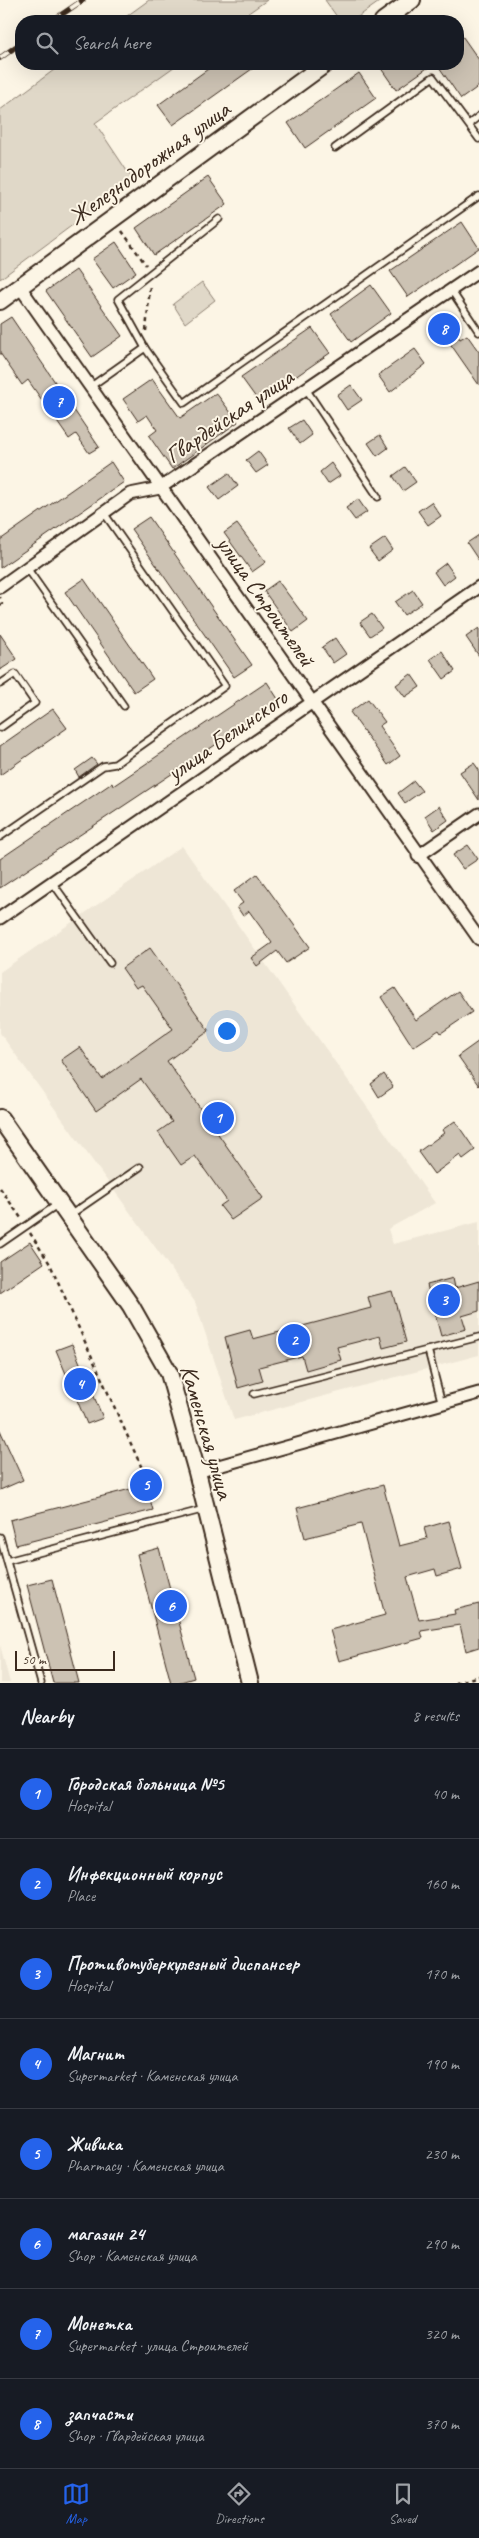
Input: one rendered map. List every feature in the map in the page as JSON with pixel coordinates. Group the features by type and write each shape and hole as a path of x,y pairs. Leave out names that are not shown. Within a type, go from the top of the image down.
{"street":[{"path":"391,15 412,0"},
{"name":"Железнодорожная улица","path":"0,301 317,70"},
{"name":"Гвардейская улица","path":"0,587 130,494 160,488 479,272"},
{"name":"улица Строителей","path":"20,287 418,856 479,939"},
{"name":"улица Белинского","path":"0,918 479,587"},
{"path":"418,856 479,814"},
{"name":"Каменская улица","path":"0,1118 131,1306 169,1373 197,1472 250,1683"},
{"path":"197,1472 479,1393"}],"lane":[{"path":"335,148 433,77 479,139"},
{"path":"469,124 479,116"},
{"path":"219,219 118,299 145,348 184,403 479,196"},
{"path":"451,290 479,332"},
{"path":"90,387 145,348"},
{"path":"306,389 378,497"},
{"path":"0,837 103,766 115,764 225,686 104,513"},
{"path":"27,568 124,706"},
{"path":"0,684 15,674 35,703 0,728"},
{"path":"52,882 110,963"},
{"path":"0,1244 25,1225 64,1210 140,1167"},
{"path":"254,1394 479,1337"},
{"path":"428,1350 442,1404"},
{"path":"7,1561 205,1508"},
{"path":"0,1538 41,1683"}],"path":[{"path":"121,230 151,273 145,348"},
{"path":"0,596 2,604 0,605"},
{"path":"0,1188 50,1264 146,1475"},
{"path":"455,1683 479,1676"}],"shaded area":[{"path":"149,0 267,0 246,15 128,15"},
{"path":"325,0 382,0 361,15 336,15"},
{"path":"54,70 170,70 95,123 133,180 0,279 0,110"},
{"path":"202,282 215,300 185,323 173,304"},
{"path":"182,846 435,1203 388,1229 393,1244 479,1222 479,1355 234,1420 195,1302 0,1033 0,972"},
{"path":"0,1645 10,1683 0,1683"}],"building":[{"path":"464,39 479,60 479,86 461,99 441,70 464,70"},
{"path":"207,70 251,70 173,125 158,105"},
{"path":"382,70 424,70 396,90"},
{"path":"359,73 376,98 305,148 288,123"},
{"path":"208,177 227,204 154,255 136,228"},
{"path":"462,222 479,248 408,297 390,271"},
{"path":"116,242 136,272 113,288 92,259"},
{"path":"76,270 122,336 92,357 46,291"},
{"path":"371,285 391,313 351,342 331,314"},
{"path":"11,317 99,447 89,453 76,434 69,439 28,380 22,385 0,353 0,324"},
{"path":"446,319 460,339 467,335 479,352 479,385 447,339 444,341 434,327"},
{"path":"312,328 330,353 259,402 241,377"},
{"path":"415,349 426,364 390,392 378,375"},
{"path":"152,379 180,418 216,393 238,422 172,469 149,436 157,430 147,415 138,421 123,399"},
{"path":"351,385 362,400 347,410 337,395"},
{"path":"302,420 312,435 300,444 289,428"},
{"path":"380,435 388,448 377,456 368,443"},
{"path":"258,451 268,465 256,473 246,460"},
{"path":"111,462 124,482 0,568 0,540"},
{"path":"331,463 340,476 328,484 320,472"},
{"path":"405,467 416,482 403,491 393,476"},
{"path":"229,473 238,486 219,500 209,487"},
{"path":"358,499 367,512 355,520 346,508"},
{"path":"431,502 441,516 428,525 418,511"},
{"path":"149,517 252,665 234,677 131,529"},
{"path":"237,524 266,562 252,572 224,533"},
{"path":"479,535 479,561 467,543"},
{"path":"385,538 393,550 378,561 369,549"},
{"path":"446,563 455,576 443,585 434,572"},
{"path":"84,579 153,679 134,692 65,592"},
{"path":"278,581 308,621 293,632 264,591"},
{"path":"413,590 422,603 404,615 395,602"},
{"path":"372,614 382,628 370,636 360,622"},
{"path":"479,628 479,656 466,637"},
{"path":"0,634 17,659 0,670"},
{"path":"335,638 346,654 333,663 322,647"},
{"path":"442,651 455,671 444,679 430,659"},
{"path":"411,674 420,687 405,697 396,685"},
{"path":"267,682 280,702 0,888 0,859 112,783 113,786"},
{"path":"368,699 385,722 379,726 400,756 388,765 350,712"},
{"path":"53,709 67,728 0,775 0,746"},
{"path":"92,758 97,764 79,777 75,770"},
{"path":"474,763 479,770 479,800 460,772"},
{"path":"414,781 422,791 405,803 398,793"},
{"path":"439,806 448,820 434,830 425,816"},
{"path":"468,845 478,859 463,869 453,855"},
{"path":"257,874 310,947 286,963 277,951 257,966 251,958 272,943 249,911 243,916 237,907 243,903 234,891"},
{"path":"150,948 209,1031 167,1061 263,1198 231,1220 220,1206 227,1201 195,1156 181,1165 158,1132 172,1122 141,1079 96,1111 61,1060 80,1047 102,1079 173,1029 142,985 136,988 122,968"},
{"path":"395,988 416,1020 458,991 472,1012 441,1033 439,1030 413,1047 381,997"},
{"path":"479,1041 479,1086 458,1056"},
{"path":"384,1074 393,1087 379,1097 371,1084"},
{"path":"455,1121 475,1150 463,1159 460,1155 434,1174 418,1152 444,1133 442,1130"},
{"path":"30,1242 44,1263 0,1293 0,1262"},
{"path":"453,1278 455,1288 479,1281 479,1311 462,1316 466,1329 441,1336 427,1285"},
{"path":"392,1291 406,1342 383,1348 380,1336 337,1347 341,1360 306,1370 302,1356 259,1367 263,1381 238,1388 225,1337 250,1330 253,1339 371,1308 368,1297"},
{"path":"72,1344 103,1418 87,1424 56,1350"},
{"path":"0,1430 23,1480 0,1490"},
{"path":"146,1485 153,1510 16,1545 10,1520"},
{"path":"383,1485 399,1546 427,1539 424,1528 449,1521 462,1569 437,1576 435,1569 407,1577 419,1620 455,1614 454,1610 479,1604 479,1647 466,1651 460,1625 421,1631 423,1638 339,1661 330,1630 385,1615 361,1524 305,1538 297,1508"},
{"path":"159,1548 194,1678 177,1683 171,1683 137,1554"},
{"path":"52,1579 79,1683 53,1683 27,1585"}],"railway":[{"path":"61,15 83,0"},
{"path":"0,58 15,47"}],"place":[{"name":"запчасти","path":"444,329"},
{"name":"Монетка","path":"59,402"},
{"name":"Городская больница №5","path":"218,1118"},
{"name":"Противотуберкулезный диспансер","path":"444,1300"},
{"name":"Инфекционный корпус","path":"294,1340"},
{"name":"Магнит","path":"80,1384"},
{"name":"Живика","path":"146,1485"},
{"name":"магазин 24","path":"171,1606"}]}
